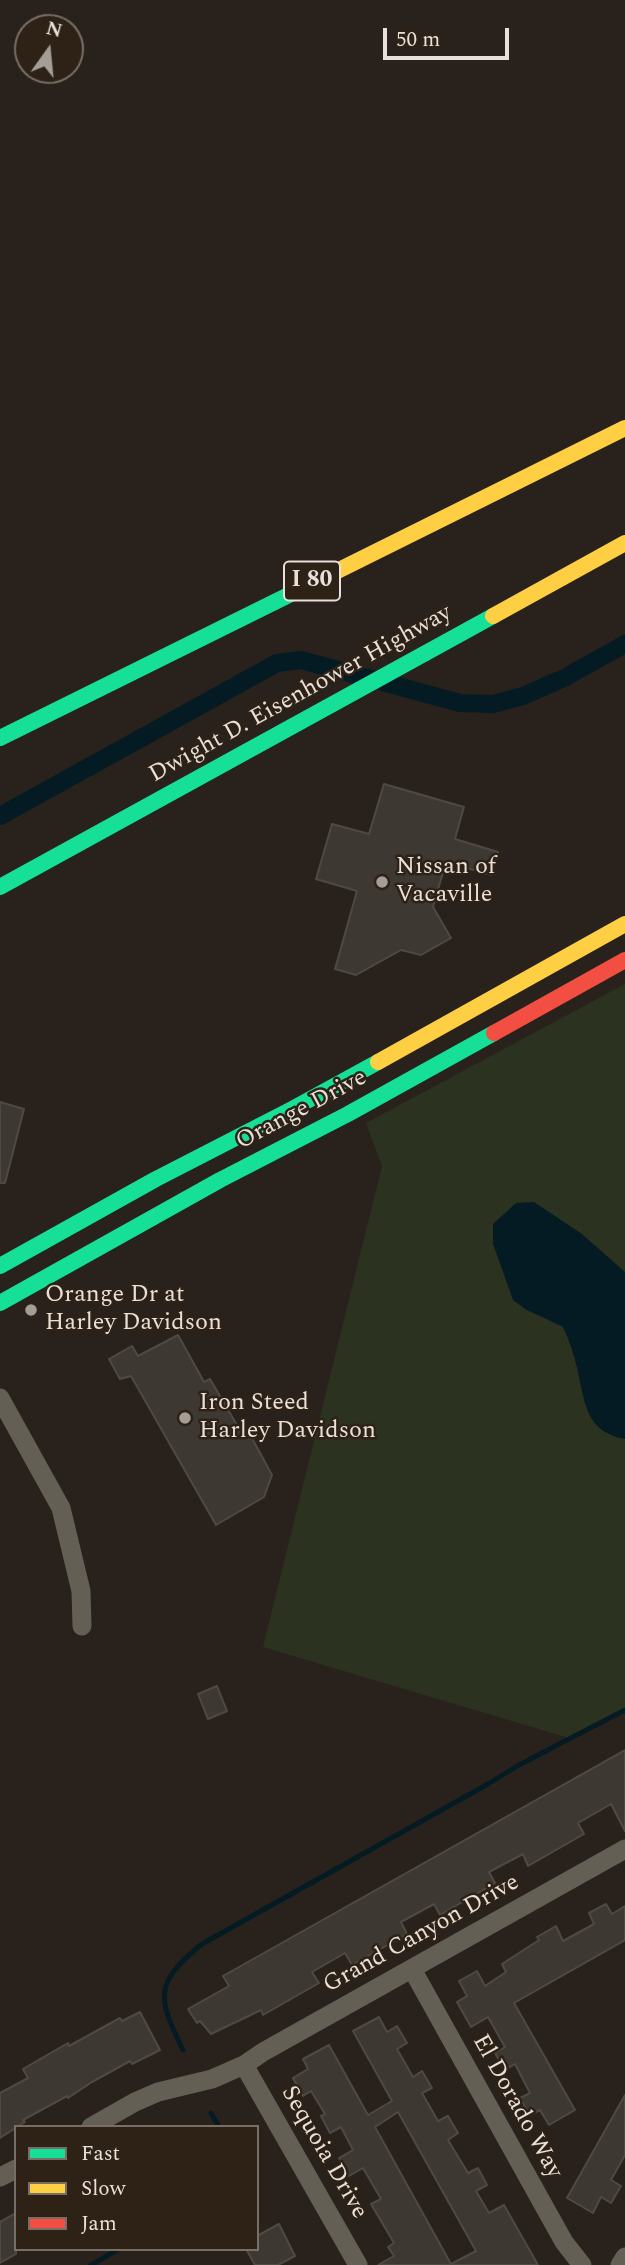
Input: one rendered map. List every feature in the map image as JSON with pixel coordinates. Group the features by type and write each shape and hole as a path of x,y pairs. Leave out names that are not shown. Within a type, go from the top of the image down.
{"main road":[{"name":"I 80","path":"0,738 625,428"},
{"name":"Dwight D. Eisenhower Highway","path":"0,887 625,543"},
{"name":"Orange Drive","path":"0,1266 156,1179 295,1108 625,924"},
{"name":"Orange Drive","path":"0,1303 625,960"}],"street":[{"path":"0,1398 61,1508 80,1591 82,1626"},
{"name":"Grand Canyon Drive","path":"95,2125 158,2092 212,2079 244,2065 625,1849"},
{"name":"El Dorado Way","path":"412,1969 564,2242 582,2265"},
{"name":"Sequoia Drive","path":"244,2065 358,2265"},
{"path":"620,2265 625,2257"}],"green space":[{"path":"625,984 625,1708 569,1738 263,1647 382,1166 366,1123"}],"water":[{"path":"534,1202 582,1234 625,1272 625,1439 602,1430 589,1414 573,1352 563,1327 525,1309 513,1300 493,1244 493,1224 516,1203"}],"building":[{"path":"384,784 464,807 455,839 498,852 491,875 446,862 433,907 451,938 421,955 401,950 356,975 335,969 357,891 316,879 332,824 369,834"},
{"path":"0,1102 24,1109 5,1183 0,1183"},
{"path":"178,1335 204,1382 210,1379 241,1432 247,1429 272,1475 264,1497 216,1525 131,1376 120,1379 109,1359 132,1346 138,1356"},
{"path":"217,1686 227,1711 208,1719 198,1694"},
{"path":"625,1750 625,1831 611,1804 578,1823 584,1834 528,1866 523,1854 489,1872 495,1883 440,1915 434,1904 401,1922 407,1934 352,1965 345,1953 312,1972 319,1983 263,2015 261,2010 211,2034 200,2021 197,2023 188,2009 229,1986 223,1976"},
{"path":"606,1904 612,1914 625,1906 625,1940 514,2003 575,2110 549,2125 540,2110 530,2115 520,2098 530,2093 515,2064 505,2070 495,2053 505,2047 488,2017 471,2027 457,2002 467,1996 459,1981 477,1971 485,1986 506,1972 502,1964 539,1940 537,1937 556,1926 563,1941 594,1924 589,1913"},
{"path":"140,2012 160,2050 132,2064 130,2061 68,2098 67,2096 23,2120 25,2122 20,2125 14,2125 14,2129 0,2138 0,2093 28,2078 23,2069 68,2043 69,2046 120,2018 122,2021"},
{"path":"379,2017 387,2032 397,2026 407,2043 397,2049 413,2077 422,2071 432,2088 422,2093 438,2121 448,2116 458,2133 448,2140 468,2173 478,2168 487,2185 476,2191 489,2213 504,2205 538,2265 378,2265 394,2256 388,2247 394,2243 371,2204 381,2199 363,2168 349,2176 339,2158 353,2150 341,2127 330,2133 321,2116 325,2114 311,2091 303,2096 293,2078 308,2069 303,2059 329,2045 368,2115 392,2101 353,2031","holes":["398,2112 476,2251 451,2264 375,2127"]},
{"path":"625,2095 625,2155 611,2180 621,2186 611,2203 601,2197 593,2213 567,2198"},
{"path":"14,2214 16,2254 0,2263 0,2222"},
{"path":"279,2224 295,2256 278,2265 255,2265 247,2251 259,2251 259,2235"}],"waterway":[{"path":"0,816 277,663 301,660 460,703 493,704 523,696 564,678 625,644"},
{"path":"183,2050 168,2017 165,1992 175,1970 202,1944 517,1766 625,1710"},
{"path":"211,2113 218,2125"},
{"path":"91,2265 116,2251"}],"traffic: fast":[{"path":"0,738 313,583"},
{"path":"0,887 493,616"},
{"path":"0,1303 220,1180 348,1114 494,1033"},
{"path":"0,1266 156,1179 378,1062"}],"traffic: slow":[{"path":"313,583 625,428"},
{"path":"493,616 625,543"},
{"path":"378,1062 625,924"}],"traffic: jam":[{"path":"494,1033 625,960"}],"place":[{"name":"Nissan of Vacaville","path":"382,882"},
{"name":"Orange Dr at Harley Davidson","path":"31,1310"},
{"name":"Iron Steed Harley Davidson","path":"185,1418"}]}
